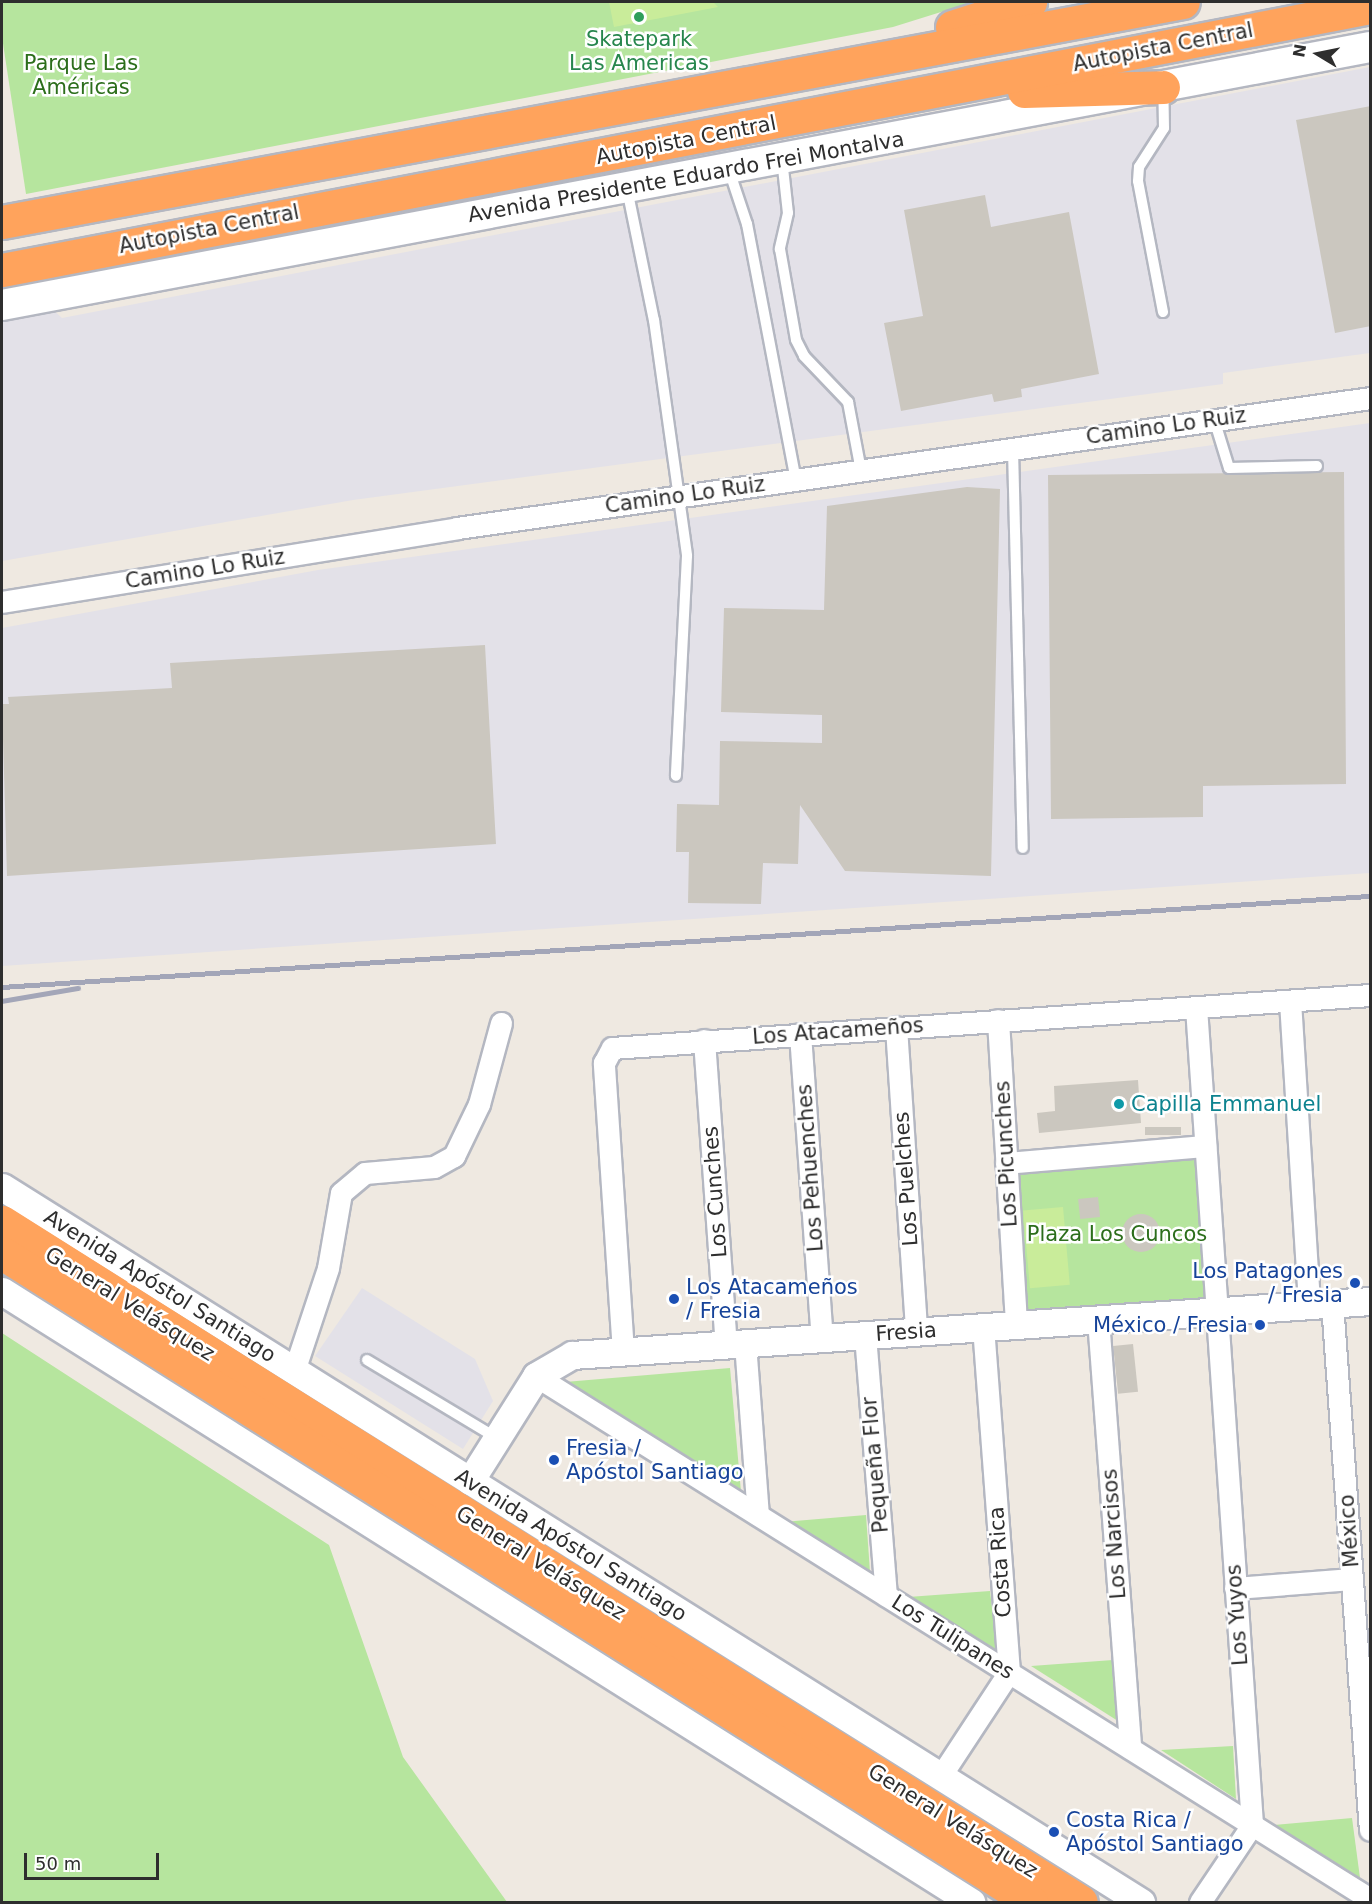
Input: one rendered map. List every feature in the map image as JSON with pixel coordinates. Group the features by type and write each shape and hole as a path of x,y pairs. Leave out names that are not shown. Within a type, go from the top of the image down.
{"highway":[{"path":"829,67 1030,2"},
{"name":"Autopista Central","path":"2,222 1183,2"},
{"name":"Autopista Central","path":"2,270 1371,7"},
{"path":"899,99 1163,87"},
{"name":"General Velásquez","path":"2,1222 1082,1902"},
{"name":"General Velásquez","path":"2,1253 1031,1902"}],"main road":[{"name":"Avenida Presidente Eduardo Frei Montalva","path":"2,305 729,166 1371,47"}],"street":[{"name":"Camino Lo Ruiz","path":"2,602 678,496 1371,398"},
{"name":"Los Atacameños","path":"623,1352 605,1056 616,1046 1371,995"},
{"name":"México","path":"1290,1001 1321,1304 1352,1579 1365,1669 1371,1830"},
{"name":"Los Yuyos","path":"1196,1007 1214,1311 1252,1824"},
{"name":"Los Picunches","path":"998,1020 1016,1325"},
{"path":"294,1371 328,1268 341,1193 365,1173 434,1167 454,1156 479,1104 501,1023"},
{"name":"Los Puelches","path":"896,1027 916,1332"},
{"name":"Los Pehuenches","path":"800,1034 822,1338"},
{"name":"Los Cunches","path":"704,1040 735,1344 758,1515"},
{"path":"1006,1162 1205,1146"},
{"name":"Avenida Apóstol Santiago","path":"2,1187 1141,1902"},
{"path":"2,1291 971,1902"},
{"name":"Fresia","path":"470,1481 536,1376 563,1358 735,1344 1371,1301"},
{"name":"Los Narcisos","path":"1098,1319 1130,1748"},
{"name":"Costa Rica","path":"983,1327 1009,1672"},
{"name":"Pequeña Flor","path":"865,1335 886,1595"},
{"name":"Los Tulipanes","path":"536,1376 1371,1899"},
{"path":"1235,1588 1352,1579"},
{"path":"940,1777 1009,1672"},
{"path":"1200,1902 1252,1824"}],"lane":[{"path":"1163,87 1164,128 1139,167 1138,181 1163,312"},
{"path":"781,157 788,213 780,249 796,340 804,356 848,402 861,471"},
{"path":"729,166 747,224 796,480"},
{"path":"626,186 654,320 687,556 676,776"},
{"path":"1214,419 1228,468 1317,466"},
{"path":"1013,448 1023,848"},
{"path":"367,1360 497,1438"}],"shaded area":[{"path":"1370,67 1370,353 1223,373 1223,384 353,500 2,561 2,316 49,306 62,318"},
{"path":"1370,423 1370,873 2,966 2,628 318,570"},
{"path":"362,1288 475,1359 493,1401 463,1449 315,1356"}],"green space":[{"name":"Parque Las Américas","path":"2,2 973,2 893,27 26,194 2,37"},
{"name":"Skatepark Las Americas","path":"609,2 713,2 718,7 614,27"},
{"name":"Plaza Los Cuncos","path":"1200,1150 1208,1306 1019,1316 1011,1160"},
{"path":"1063,1207 1070,1285 1030,1288 1023,1210"},
{"path":"2,1333 329,1545 403,1757 507,1902 2,1902"},
{"path":"730,1368 741,1492 565,1382"},
{"path":"866,1515 870,1572 783,1522"},
{"path":"990,1591 997,1652 908,1597"},
{"path":"1113,1660 1118,1721 1031,1666"},
{"path":"1233,1746 1236,1799 1161,1750"},
{"path":"1352,1818 1360,1878 1274,1825"}],"building":[{"path":"1371,106 1371,326 1335,333 1296,120"},
{"path":"985,195 991,227 1069,212 1099,374 1021,389 1022,397 994,402 992,394 901,411 884,323 923,316 904,210"},
{"path":"1344,472 1346,784 1203,786 1203,817 1051,819 1048,475"},
{"path":"967,487 1000,489 991,876 845,871 800,805 798,864 763,863 761,904 688,903 689,852 676,852 677,804 719,805 720,741 822,743 822,715 721,712 724,608 824,610 827,506"},
{"path":"485,645 496,844 7,876 2,704 9,704 8,697 172,688 170,663"},
{"name":"Capilla Emmanuel","path":"1138,1080 1141,1123 1039,1133 1037,1113 1055,1111 1054,1086"},
{"path":"1145,1127 1181,1127 1181,1135 1145,1135"},
{"path":"1098,1197 1100,1217 1080,1219 1078,1199"},
{"path":"1141,1214 1155,1219 1160,1233 1155,1247 1141,1252 1127,1247 1122,1233 1127,1219"},
{"path":"1133,1344 1138,1392 1118,1394 1113,1346"}],"railway":[{"path":"2,987 1370,896"},
{"path":"2,1001 78,988"}],"place":[{"name":"Skatepark Las Americas","path":"639,17"},
{"name":"Capilla Emmanuel","path":"1119,1104"},
{"name":"Los Patagones / Fresia","path":"1355,1283"},
{"name":"Los Atacameños / Fresia","path":"674,1299"},
{"name":"México / Fresia","path":"1260,1325"},
{"name":"Fresia / Apóstol Santiago","path":"554,1460"},
{"name":"Costa Rica / Apóstol Santiago","path":"1054,1832"}]}
